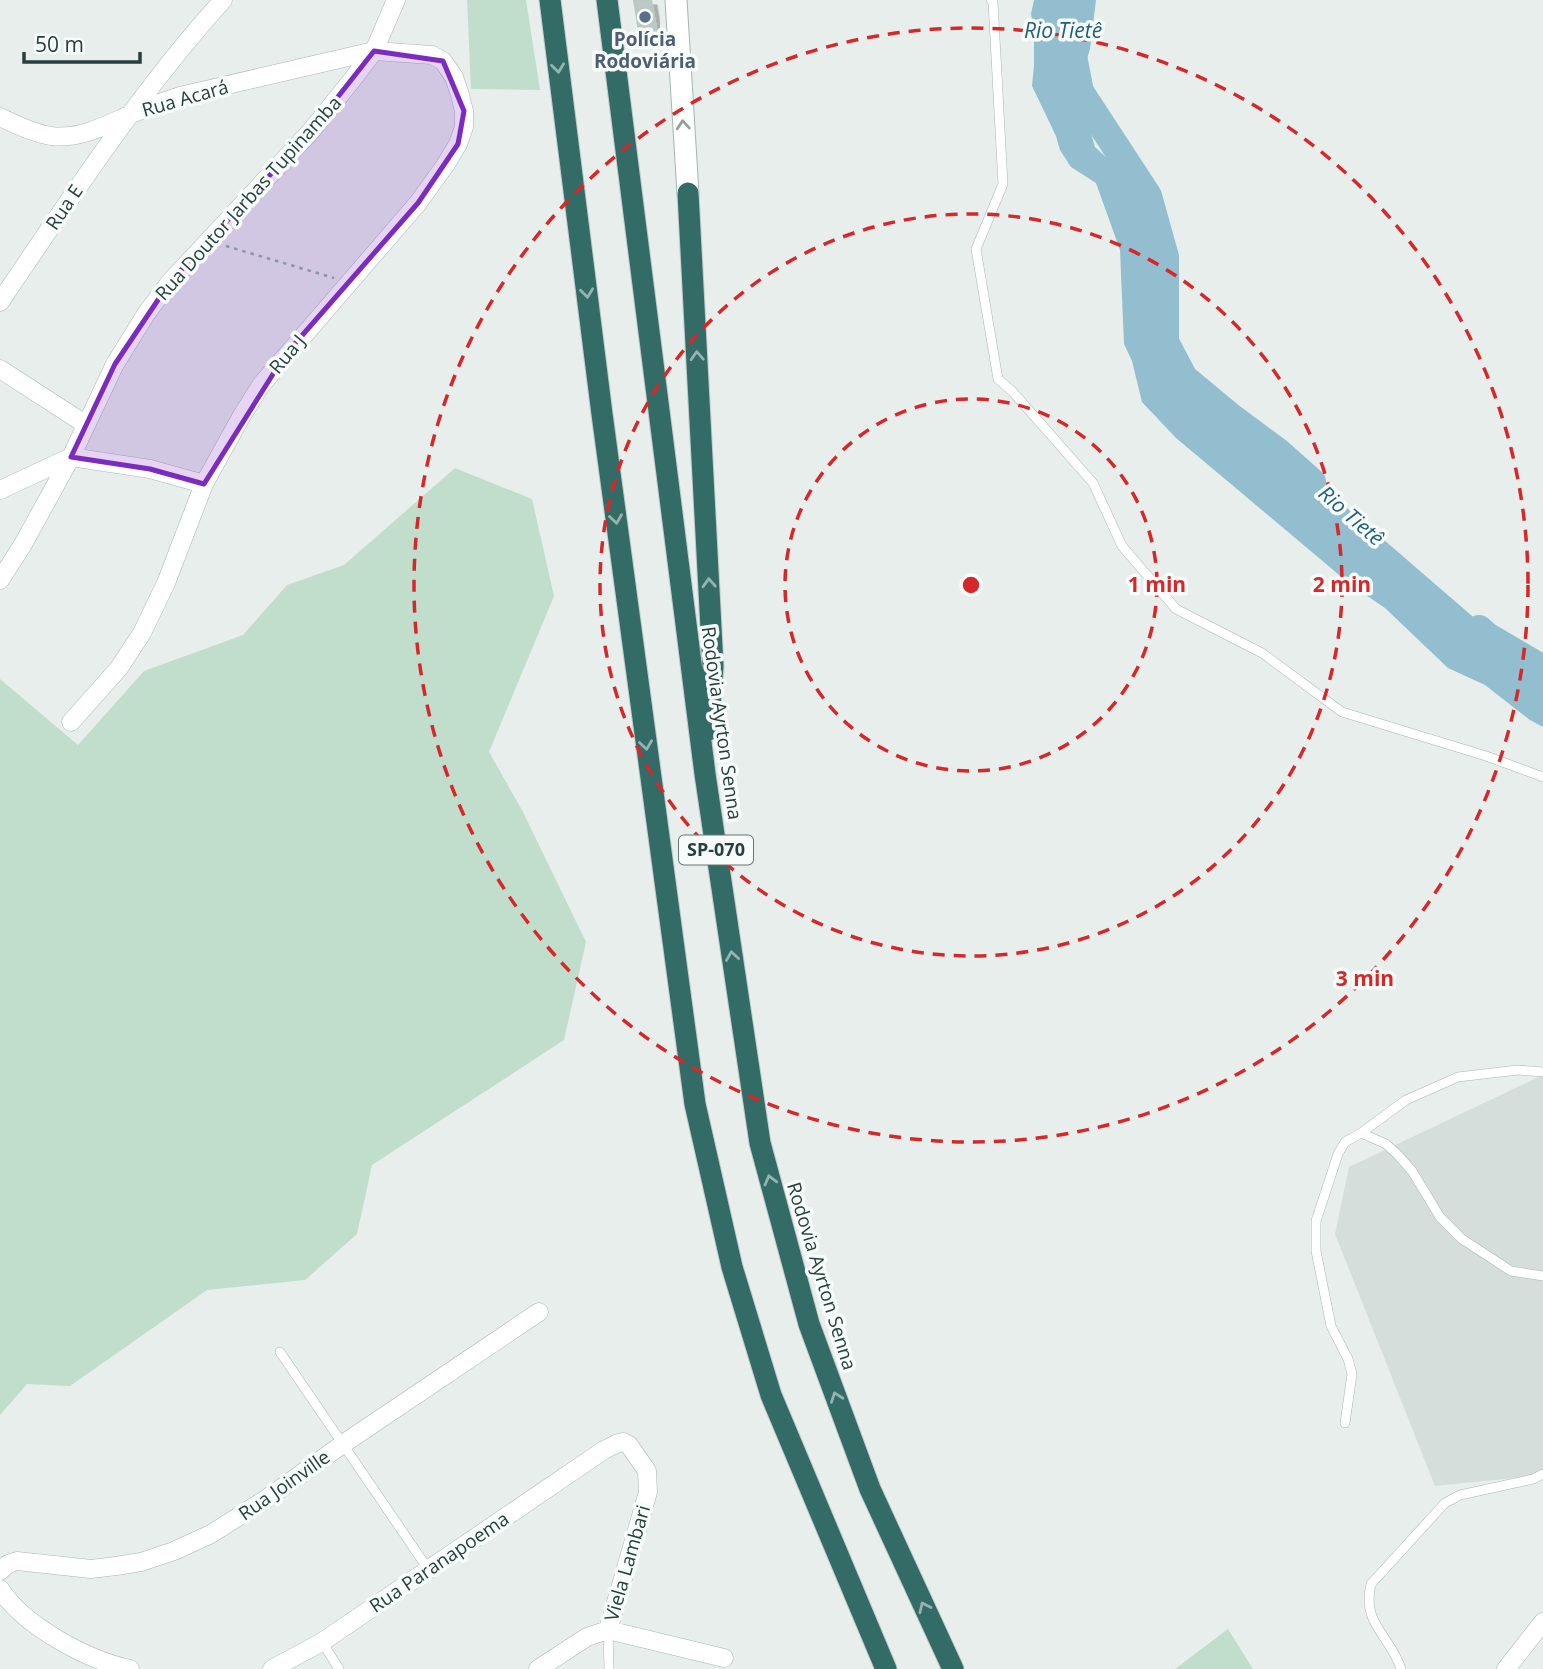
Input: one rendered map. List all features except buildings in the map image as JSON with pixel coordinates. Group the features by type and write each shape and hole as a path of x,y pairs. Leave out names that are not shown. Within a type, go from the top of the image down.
{"highway":[{"name":"SP-070","path":"550,0 603,428 695,1104 732,1267 771,1395 887,1669"},
{"name":"Rodovia Ayrton Senna","path":"607,0 705,774 760,1143 809,1324 870,1489 953,1669"},
{"path":"688,193 713,666 705,774"}],"street":[{"name":"Rua E","path":"0,302 131,114 223,0"},
{"name":"Rua Doutor Jarbas Tupinamba","path":"0,580 71,457 115,364 146,314 170,282 311,131 374,51 396,0"},
{"path":"669,0 679,53"},
{"path":"676,0 688,193"},
{"name":"Rua Acará","path":"0,117 52,136 79,134 97,130 180,96 374,51"},
{"name":"Rua J","path":"71,722 119,668 142,633 166,583 204,484 261,385 418,203 458,144 464,128 464,111 454,77 443,61 432,55 374,51"},
{"path":"0,369 85,424"},
{"path":"0,490 71,457 150,468 204,484"},
{"name":"Rua Joinville","path":"0,1571 17,1561 91,1569 141,1562 211,1534 540,1312"},
{"name":"Viela Lambari","path":"604,1450 623,1442 629,1445 647,1471 648,1482 648,1492 608,1630"},
{"name":"Rua Paranapoema","path":"272,1669 322,1642 604,1450"},
{"path":"2,1592 47,1632 71,1647 83,1654 130,1669"},
{"path":"1506,1669 1543,1622"},
{"path":"538,1669 587,1637 608,1630 724,1658"}],"lane":[{"path":"991,0 1003,184 976,249 998,379 1012,391 1093,483 1122,546 1176,609 1262,653 1342,712 1486,755 1543,777"},
{"path":"1345,1423 1352,1374 1348,1359 1331,1326 1316,1251 1316,1221 1338,1154 1346,1142 1406,1100 1458,1077 1518,1070 1543,1072"},
{"path":"1361,1133 1386,1144 1398,1155 1412,1171 1440,1217 1462,1239 1511,1271 1543,1276"},
{"path":"280,1352 428,1569"},
{"path":"1401,1669 1370,1611 1368,1597 1371,1584 1445,1503 1460,1495 1533,1479 1543,1474"},
{"path":"608,1630 609,1669"},
{"path":"322,1642 339,1669"}],"path":[{"path":"209,241 350,282"}],"highlighted area":[{"path":"374,51 443,61 464,111 458,144 418,203 285,355 204,484 150,469 71,457 115,364 170,282 311,131"}],"shaded area":[{"path":"1543,1075 1543,1475 1435,1486 1335,1234 1349,1167"}],"green space":[{"path":"467,0 526,0 540,90 471,89"},
{"path":"455,468 532,499 554,596 489,752 522,810 586,942 564,1040 372,1165 357,1234 305,1280 207,1290 70,1386 27,1384 0,1415 0,679 78,745 144,671 243,635 287,585 344,565"},
{"path":"1228,1629 1253,1669 1175,1669"}],"water":[{"name":"Rio Tietê","path":"1034,0 1096,0 1083,80 1085,113 1095,147 1146,203 1164,230 1169,261 1166,309 1157,336 1195,394 1220,418 1257,445 1285,458 1340,502 1530,666 1543,673 1543,727 1485,685 1448,668 1385,608 1351,585 1176,438 1142,402 1132,361 1124,344 1120,250 1096,183 1071,167 1060,150 1032,86 1034,36 1031,14"}],"waterway":[{"name":"Rio Tietê","path":"1081,0 1072,51 1080,92 1148,196 1165,257 1165,342 1184,378 1312,482"},
{"name":"Rio Tietê","path":"1479,629 1543,669"}],"place":[{"name":"Polícia Rodoviária","path":"645,17"}]}
